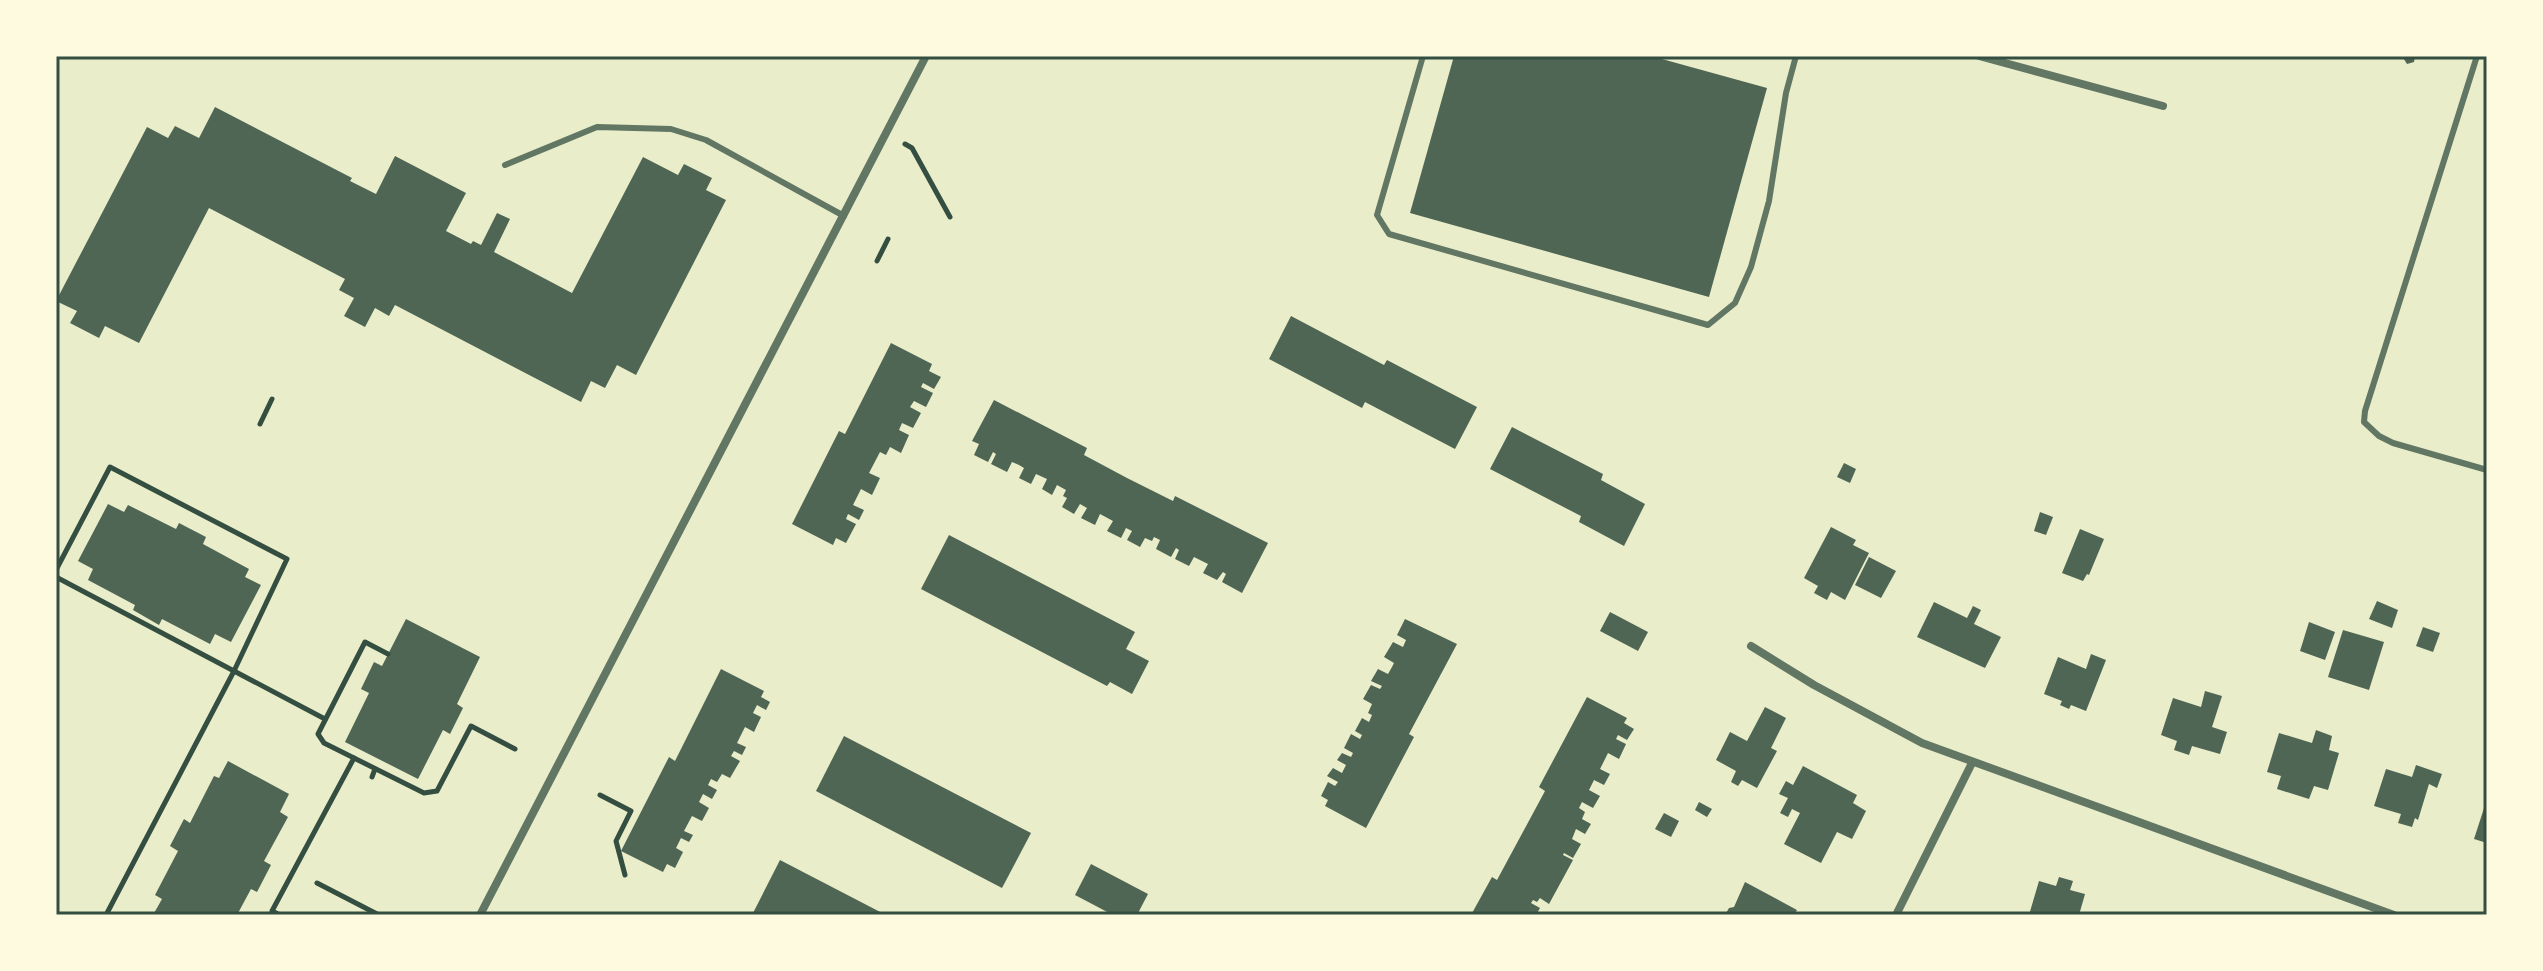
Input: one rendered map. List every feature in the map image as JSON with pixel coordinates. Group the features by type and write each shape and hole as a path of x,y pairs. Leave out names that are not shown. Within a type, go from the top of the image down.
{"street":[{"path":"480,915 926,56"},
{"path":"1979,56 2163,106"},
{"path":"1751,646 1814,685 1922,743 2394,915"},
{"path":"1896,915 1972,763"}],"lane":[{"path":"1423,56 1377,215 1389,234 1708,325 1735,303 1751,267 1769,201 1786,93 1796,56"},
{"path":"2477,56 2364,422 2379,436 2393,443 2487,470"},
{"path":"505,165 597,127 671,129 706,140 844,216"}],"path":[{"path":"912,148 950,217"},
{"path":"877,261 888,239"},
{"path":"260,424 272,399"},
{"path":"56,570 110,467 287,559 234,671 106,915"},
{"path":"56,577 325,719"},
{"path":"388,654 365,642 318,734 320,739 375,769 431,794 437,791 471,726 515,749"},
{"path":"280,915 272,911 354,758"},
{"path":"372,777 375,769"},
{"path":"600,795 631,811 616,841 625,875"},
{"path":"317,883 379,915"}],"building":[{"path":"1454,56 1651,56 1767,88 1709,297 1410,213"},
{"path":"2402,56 2415,56 2414,62 2407,64"},
{"path":"215,107 352,178 350,181 376,194 395,156 466,193 446,231 471,244 473,241 481,245 497,213 510,219 494,252 572,293 643,157 678,175 684,164 712,178 706,190 726,200 636,375 617,365 605,388 591,381 581,402 395,305 389,316 375,308 365,327 344,316 354,298 339,290 345,279 209,208 139,343 105,326 99,338 70,323 77,311 56,301 147,127 168,138 175,126 199,138"},
{"path":"1291,316 1384,365 1387,360 1477,407 1455,449 1365,402 1362,408 1269,359"},
{"path":"891,343 932,364 929,371 941,377 934,389 923,383 921,387 933,393 926,407 914,401 910,407 921,413 913,428 902,423 899,430 909,435 901,453 890,447 886,455 880,452 869,473 880,478 872,495 861,489 853,505 864,510 859,520 848,514 846,519 856,524 846,543 836,538 833,545 792,524 839,431 845,434"},
{"path":"994,400 1087,448 1084,455 1127,478 1173,501 1175,496 1268,543 1242,593 1222,582 1226,574 1223,572 1217,580 1203,573 1208,564 1194,557 1189,566 1175,559 1179,550 1176,548 1171,557 1156,549 1160,540 1154,537 1152,541 1145,538 1140,547 1127,540 1132,531 1126,528 1121,538 1107,531 1113,521 1100,514 1095,525 1081,518 1087,508 1080,504 1074,514 1062,507 1067,498 1063,496 1066,490 1057,485 1052,495 1042,489 1047,479 1036,474 1031,484 1019,478 1024,468 1019,465 1012,462 1007,472 991,464 996,454 993,452 988,462 974,455 979,444 972,441"},
{"path":"1512,427 1603,474 1601,480 1645,504 1624,546 1579,522 1581,516 1490,469"},
{"path":"1844,463 1856,469 1850,483 1837,477"},
{"path":"108,504 124,512 128,505 176,529 179,523 206,537 203,544 249,569 245,577 261,585 231,642 215,634 210,644 162,619 159,625 133,610 135,605 88,580 93,569 78,561"},
{"path":"2040,512 2053,517 2046,535 2034,531"},
{"path":"1831,527 1856,540 1853,545 1869,553 1845,600 1831,592 1827,600 1814,593 1818,586 1804,578"},
{"path":"2080,529 2104,539 2089,575 2083,581 2062,573"},
{"path":"949,535 1135,632 1126,649 1149,661 1132,694 1110,682 1107,686 921,589"},
{"path":"1869,557 1896,571 1881,598 1855,585"},
{"path":"2377,601 2398,610 2392,628 2369,619"},
{"path":"1934,602 1967,618 1973,606 1981,610 1974,624 2001,637 1985,668 1917,637"},
{"path":"1610,612 1648,632 1638,651 1600,631"},
{"path":"406,619 480,657 457,704 463,708 450,734 443,730 418,779 345,742 369,693 361,689 374,662 382,666"},
{"path":"1405,619 1457,644 1409,734 1414,737 1366,828 1325,806 1328,800 1321,796 1328,782 1335,786 1338,782 1327,776 1333,768 1342,773 1346,765 1337,760 1342,753 1351,757 1353,753 1344,748 1351,734 1360,739 1362,735 1355,731 1362,718 1369,722 1372,715 1368,713 1372,704 1363,699 1371,685 1380,689 1382,686 1371,681 1378,669 1388,674 1392,667 1394,663 1384,657 1393,642 1403,647 1406,640 1397,635"},
{"path":"2309,622 2335,632 2325,660 2300,651"},
{"path":"2423,627 2440,633 2433,652 2416,646"},
{"path":"2343,630 2384,642 2369,690 2328,677"},
{"path":"2091,654 2106,660 2086,711 2071,705 2069,709 2060,705 2062,701 2044,694 2058,657 2086,669"},
{"path":"721,669 764,691 761,697 770,702 766,710 757,705 753,713 761,717 754,732 745,727 737,743 746,747 742,755 734,751 731,756 740,761 730,778 722,774 717,782 711,779 708,785 717,790 712,799 703,794 699,802 709,808 702,821 692,816 684,831 693,835 689,842 681,838 676,848 683,852 675,868 667,864 663,872 621,851 669,757 675,761"},
{"path":"2205,691 2222,696 2212,727 2227,732 2220,754 2192,746 2189,755 2174,750 2177,741 2161,735 2173,698 2201,707"},
{"path":"1587,697 1627,718 1624,723 1634,729 1627,740 1618,735 1616,739 1626,744 1619,759 1608,753 1600,769 1610,774 1604,785 1594,780 1589,790 1600,796 1593,808 1582,802 1579,808 1585,812 1582,819 1591,824 1585,834 1576,829 1572,839 1581,844 1573,858 1563,855 1573,860 1549,904 1540,898 1537,902 1533,900 1531,903 1540,908 1536,915 1471,915 1492,877 1497,880 1545,791 1539,787"},
{"path":"1765,707 1786,718 1771,748 1777,751 1757,788 1742,780 1738,786 1731,782 1736,771 1716,760 1730,732 1747,741"},
{"path":"2316,730 2332,736 2329,750 2339,753 2328,790 2314,786 2309,799 2277,789 2281,776 2267,772 2279,733 2312,743"},
{"path":"844,736 1031,833 1002,888 816,791"},
{"path":"228,761 289,794 280,812 288,817 264,861 271,865 257,892 251,889 237,915 153,915 162,899 155,895 178,851 170,846 184,819 190,823 214,776 219,778"},
{"path":"2416,765 2442,774 2437,788 2429,784 2418,820 2415,818 2412,827 2398,823 2401,814 2374,806 2386,769 2412,777"},
{"path":"1803,766 1857,795 1853,803 1866,811 1852,839 1837,832 1821,863 1784,844 1800,813 1792,809 1788,817 1780,813 1788,798 1779,794 1786,781 1793,785"},
{"path":"1699,802 1712,809 1707,817 1695,810"},
{"path":"2487,802 2487,843 2474,839"},
{"path":"1664,813 1679,821 1671,837 1655,829"},
{"path":"780,860 805,873 886,915 752,915"},
{"path":"1091,864 1148,894 1137,915 1113,915 1075,895"},
{"path":"2059,877 2073,881 2070,890 2085,894 2079,915 2029,915 2039,881 2056,886"},
{"path":"1745,882 1797,910 1794,915 1725,915 1729,908 1734,907"}]}
